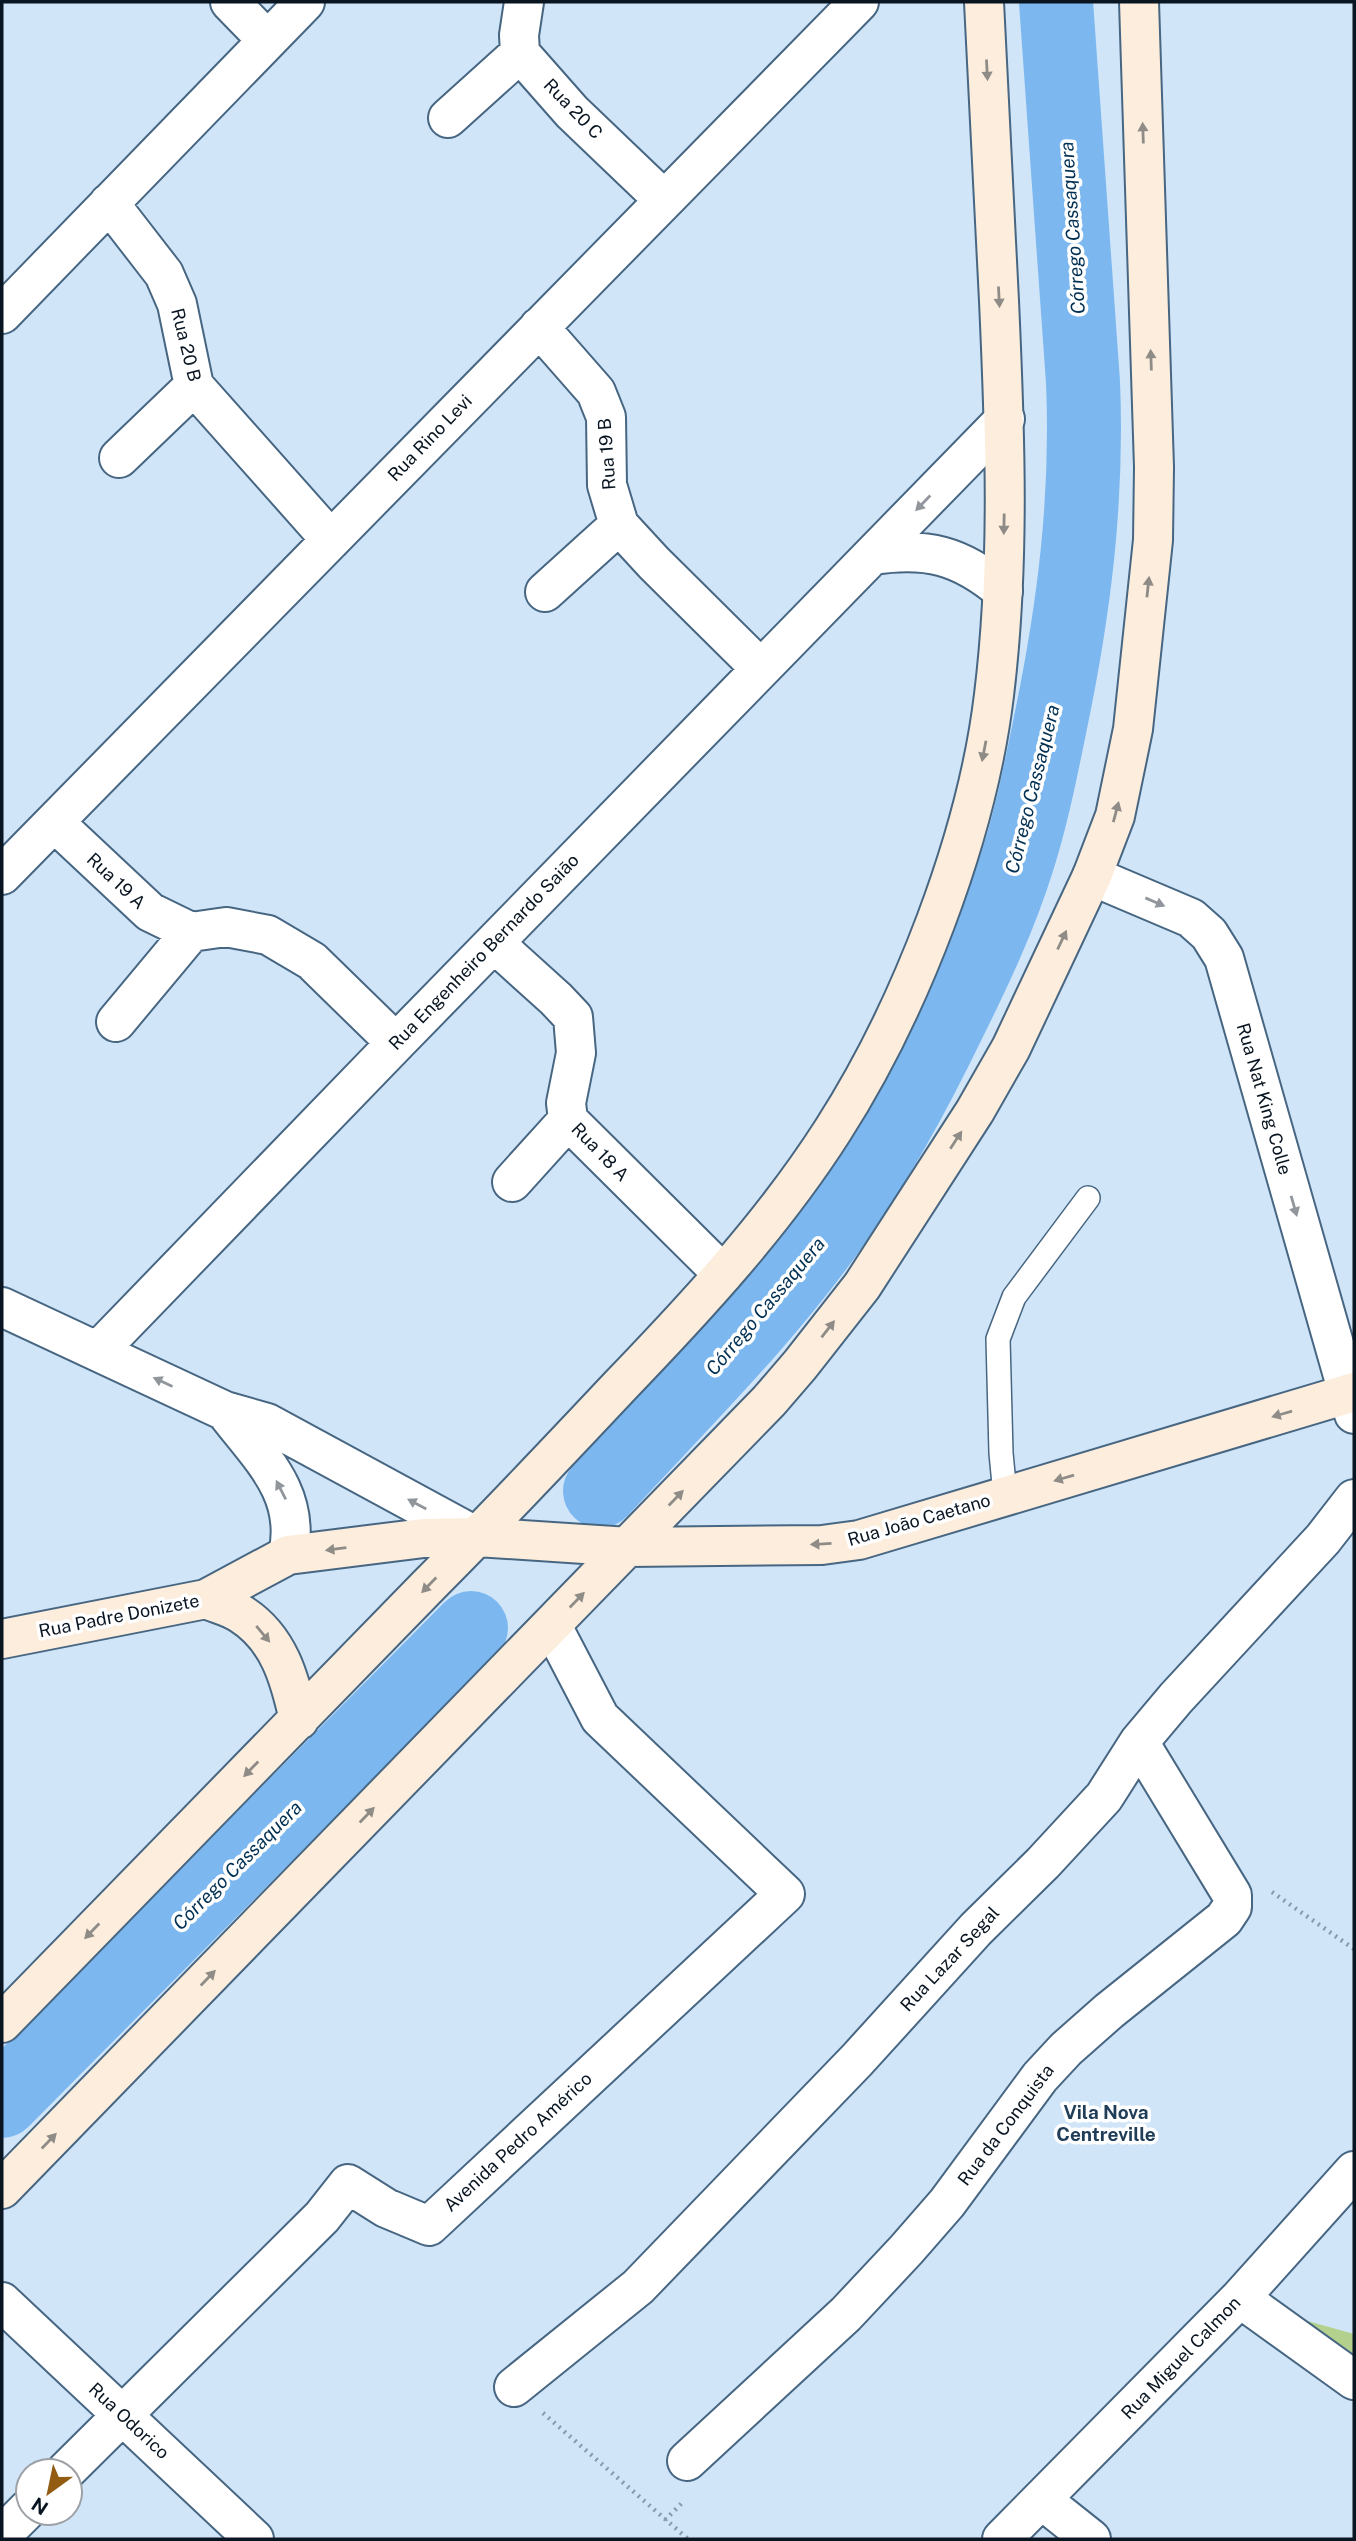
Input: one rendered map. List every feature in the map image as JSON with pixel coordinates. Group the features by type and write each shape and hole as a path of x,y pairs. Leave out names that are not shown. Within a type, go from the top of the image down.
{"street":[{"path":"230,2 267,40"},
{"path":"2,314 305,2"},
{"path":"449,118 520,53 519,35 524,2"},
{"name":"Rua Rino Levi","path":"2,875 859,2"},
{"path":"2,2023 477,1537 683,1320 723,1274 778,1208 834,1129 872,1060 922,958 978,783 994,698 1003,591 1005,419 984,2"},
{"path":"2,2189 769,1401 862,1286 975,1111 1011,1048 1092,876 1115,816 1133,729 1153,540 1154,467 1139,2"},
{"name":"Rua 20 C","path":"520,53 572,112 664,200"},
{"name":"Rua 20 B","path":"109,204 164,274 177,304 194,386 331,540"},
{"name":"Rua 19 B","path":"539,327 596,393 606,417 607,485 619,525 761,669"},
{"path":"119,458 194,386"},
{"name":"Rua Engenheiro Bernardo Saião","path":"98,1352 1005,419"},
{"path":"545,592 619,525"},
{"path":"873,555 900,551 929,552 956,559 981,572 1003,591"},
{"name":"Rua 19 A","path":"54,822 150,912 191,932"},
{"name":"Rua Nat King Colle","path":"1092,876 1191,918 1209,934 1224,958 1353,1400"},
{"path":"116,1022 191,932 226,927 268,936 312,961 396,1043"},
{"name":"Rua 18 A","path":"494,943 573,1017 576,1053 566,1103 568,1121 723,1274"},
{"path":"512,1182 568,1121"},
{"path":"2,1307 225,1411 267,1423 477,1537"},
{"name":"Rua João Caetano","path":"477,1537 629,1547 822,1545 859,1540 1005,1495 1353,1400"},
{"path":"225,1411 285,1494 292,1518 288,1555"},
{"name":"Rua Lazar Segal","path":"514,2387 638,2287 857,2060 976,1929 1104,1797 1139,1742 1176,1698 1324,1539 1354,1499"},
{"name":"Rua Padre Donizete","path":"2,1639 206,1599 288,1555 424,1538 477,1537"},
{"path":"206,1599 240,1613 260,1628 290,1678 299,1720"},
{"name":"Avenida Pedro Américo","path":"79,2457 322,2217 348,2184 386,2208 429,2225 785,1894 600,1718 552,1626"},
{"name":"Rua da Conquista","path":"687,2461 846,2314 906,2250 947,2203 1040,2077 1066,2049 1108,2011 1224,1919 1232,1907 1232,1895 1139,1742"},
{"name":"Rua Miguel Calmon","path":"1002,2539 1240,2298 1354,2171"},
{"path":"1240,2298 1354,2380"},
{"name":"Rua Odorico","path":"2,2302 254,2539"},
{"path":"1042,2500 1091,2539"}],"lane":[{"path":"1005,1495 1001,1453 998,1339 1014,1297 1087,1198"}],"path":[{"path":"1219,1873 1265,1887 1354,1949"},
{"path":"514,2387 688,2539"}],"green space":[{"path":"1304,2320 1354,2334 1354,2354"}],"waterway":[{"name":"Córrego Cassaquera","path":"600,1491 755,1323 839,1216 883,1147 935,1051 977,965 1018,859 1040,775 1059,682 1077,555 1083,469 1083,382 1056,2"},
{"name":"Córrego Cassaquera","path":"2,2101 471,1628"}],"district":[{"name":"Vila Nova Centreville","path":"1106,2123"}]}
